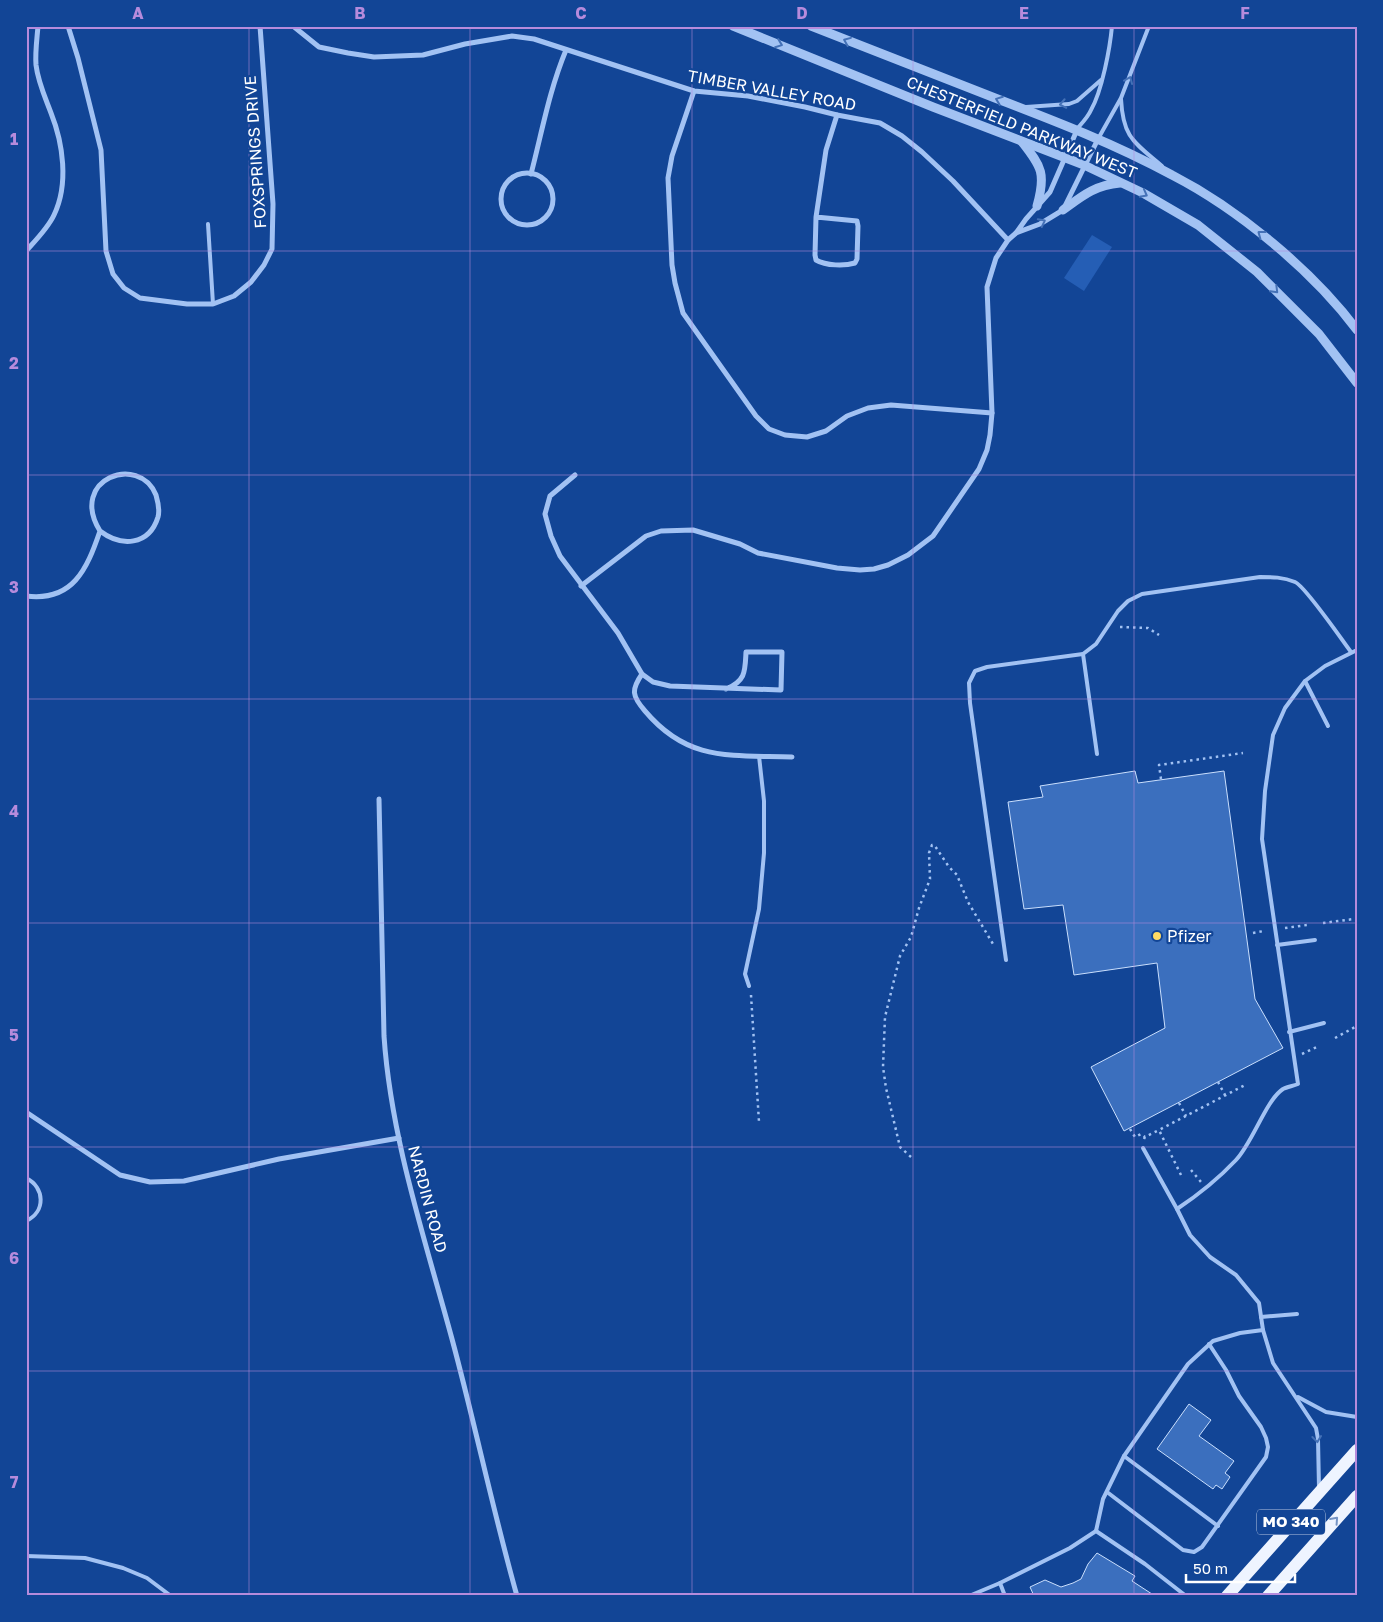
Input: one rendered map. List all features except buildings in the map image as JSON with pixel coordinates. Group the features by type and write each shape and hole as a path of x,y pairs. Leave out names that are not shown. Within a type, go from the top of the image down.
{"main road":[{"name":"MO 340","path":"1226,1596 1357,1450"},
{"name":"MO 340","path":"1268,1596 1357,1496"}],"street":[{"path":"26,251 41,235 54,215 61,196 62,177 58,131 41,89 36,65 38,26"},
{"name":"FOXSPRINGS DRIVE","path":"68,26 101,150 106,251 113,274 124,288 140,298 187,304 214,304 234,296 251,282 264,265 272,249 274,204 260,26"},
{"name":"TIMBER VALLEY ROAD","path":"293,26 319,47 374,57 423,55 465,44 512,36 534,39 694,91 748,96 806,107 836,116 880,123 902,136 953,181 1008,240"},
{"name":"CHESTERFIELD PARKWAY WEST","path":"733,26 1084,165 1143,193 1198,225 1257,272 1319,334 1357,383"},
{"name":"CHESTERFIELD PARKWAY WEST","path":"811,26 1077,130 1174,175 1230,211 1273,243 1310,277 1357,330"},
{"path":"531,174 548,99 566,50"},
{"path":"694,91 672,156 668,178 672,265 675,283 683,312 756,416 769,429 785,435 807,437 826,431 847,416 868,408 891,405 992,413"},
{"path":"816,217 857,221 856,264 821,263 816,260 815,255 816,217 826,150 836,116"},
{"path":"581,586 646,536 661,531 676,529 693,530 740,544 758,554 860,570 888,565 908,555 933,536 979,470 987,450 992,413 987,287 996,258 1008,240 1050,192 1077,130"},
{"path":"1063,210 1098,139"},
{"path":"1022,142 1037,162 1041,173 1042,187 1037,206"},
{"path":"522,174 531,174 544,180 550,187 553,201 551,210 544,219 536,223 522,225 508,217 503,209 502,194 505,186 514,177 522,174"},
{"path":"1016,233 1040,224 1093,189 1121,183"},
{"path":"129,474 144,479 153,488 159,502 158,516 150,531 141,538 128,542 109,538 100,531 92,519 91,508 92,498 101,484 111,477 129,474"},
{"path":"576,476 550,496 545,514 551,536 560,556 618,633 642,674 653,682 670,686 726,689 781,690 782,652 746,652 744,673 740,680 726,689"},
{"path":"26,596 38,597 58,594 72,584 93,552 100,531"},
{"path":"642,674 634,689 634,696 660,728 678,741 718,754 792,757"},
{"name":"NARDIN ROAD","path":"379,798 384,1036 386,1061 399,1138 462,1374 517,1596"},
{"path":"26,1112 120,1175 150,1182 184,1181 279,1158 399,1138"}],"lane":[{"path":"1077,130 1091,110 1107,58 1112,26"},
{"path":"1098,139 1122,98 1149,26"},
{"path":"1018,107 1069,104 1077,100 1101,80"},
{"path":"1122,98 1122,117 1127,132 1138,145 1174,175"},
{"path":"208,224 214,304"},
{"path":"1006,960 970,703 969,683 975,671 987,667 1083,654 1096,644 1118,611 1128,600 1142,594 1260,577 1280,577 1297,582 1351,652"},
{"path":"1177,1209 1191,1200 1237,1159 1251,1140 1270,1105 1283,1090 1298,1084 1262,839 1265,791 1273,735 1285,708 1305,681 1325,666 1357,650"},
{"path":"1083,654 1097,754"},
{"path":"1305,681 1328,726"},
{"path":"749,986 745,974 759,909 764,853 764,801 759,756"},
{"path":"1278,945 1315,940"},
{"path":"1289,1032 1324,1023"},
{"path":"1143,1148 1190,1235 1210,1257 1236,1275 1258,1303 1263,1330 1273,1363 1316,1428 1319,1492"},
{"path":"26,1178 38,1188 41,1202 36,1214 26,1221"},
{"path":"1261,1317 1297,1314"},
{"path":"969,1596 1070,1548 1096,1531 1103,1499 1124,1456 1188,1364 1213,1341 1240,1333 1263,1330"},
{"path":"1107,1492 1171,1542 1183,1550 1194,1552 1202,1547 1218,1526 1266,1457 1268,1447 1261,1427 1239,1396 1226,1370 1209,1344"},
{"path":"1296,1396 1326,1412 1357,1417"},
{"path":"1124,1456 1218,1526"},
{"path":"1096,1531 1145,1564 1186,1596"},
{"path":"26,1556 85,1558 123,1568 147,1578 171,1596"},
{"path":"1000,1582 1005,1596"}],"path":[{"path":"1120,627 1148,628 1159,635"},
{"path":"1161,780 1159,765 1243,753"},
{"path":"911,1157 900,1148 886,1088 882,1067 884,1026 900,956 911,937 930,879 928,853 932,845 935,846 949,867 957,875 968,902 993,944 1004,947"},
{"path":"1323,923 1354,919"},
{"path":"1285,928 1307,925"},
{"path":"1253,933 1264,931"},
{"path":"749,986 753,1004 759,1122"},
{"path":"1335,1038 1357,1026"},
{"path":"1302,1054 1319,1046"},
{"path":"1218,1082 1225,1095"},
{"path":"1144,1137 1247,1084"},
{"path":"1179,1103 1186,1116"},
{"path":"1130,1129 1134,1137 1141,1134 1144,1137"},
{"path":"1159,1130 1182,1176"},
{"path":"1143,1148 1144,1137"},
{"path":"1190,1170 1206,1186"}],"shaded area":[{"path":"1092,235 1112,247 1084,291 1064,278"}],"place":[{"name":"Pfizer","path":"1157,936"}]}
